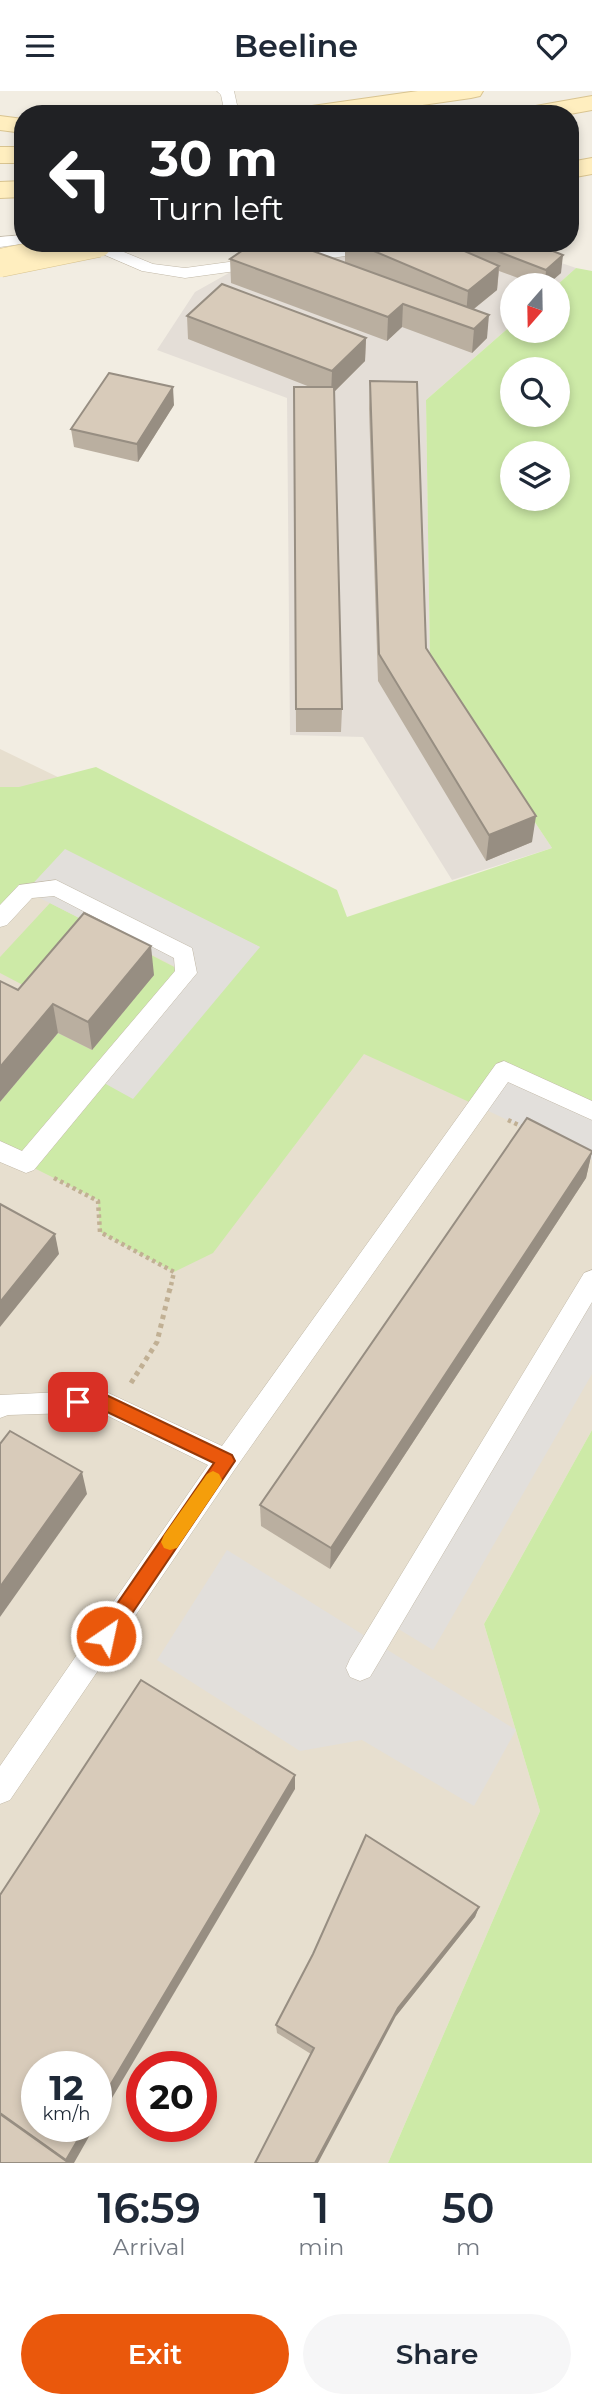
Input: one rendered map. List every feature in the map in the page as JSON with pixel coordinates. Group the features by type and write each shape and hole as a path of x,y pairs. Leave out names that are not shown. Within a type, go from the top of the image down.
{"main road":[{"path":"370,105 471,91"},
{"path":"0,263 54,252"}],"lane":[{"path":"223,91 228,93 231,105"},
{"path":"112,252 159,271 185,273 338,252"},
{"path":"0,919 26,891 56,888 184,954 186,972 26,1163 0,1150"},
{"path":"0,1790 226,1461 504,1070 592,1111"},
{"path":"360,1668 592,1280"},
{"path":"0,1407 5,1404 102,1401 226,1461"}],"path":[{"path":"478,1106 535,1133"},
{"path":"26,1163 98,1201 100,1232 174,1272 156,1342 116,1408"}],"shaded area":[{"path":"353,252 529,252 576,268 570,273 500,273 500,335 426,400 430,664 552,848 452,880 363,737 290,735 287,398 157,350 195,292 236,269"},
{"path":"0,749 347,917 592,1111 592,1430 484,1624 540,1811 388,2163 0,2163"},
{"path":"65,849 260,947 133,1099 95,1078 186,972 26,891"},
{"path":"504,1070 592,1111 592,1160 478,1106"},
{"path":"592,1280 592,1374 433,1650 387,1622"},
{"path":"227,1550 516,1730 474,1806 362,1740 300,1751 157,1660"}],"green space":[{"path":"576,268 592,271 592,1111 478,1106 364,1054 213,1253 174,1272 100,1232 98,1200 0,1151 0,1102 58,1033 92,1050 153,975 42,995 0,973 0,957 50,903 186,973 260,947 65,850 0,919 0,787 19,787 96,767 337,890 347,917 552,848 430,664 426,400 500,335 500,343 570,343 570,273"},
{"path":"592,1430 592,2163 388,2163 540,1811 484,1624"}],"building":[{"path":"240,252 316,252 489,315 474,329 403,304 388,317 230,259"},
{"path":"376,252 467,252 499,266 468,291"},
{"path":"499,252 556,252 563,255 546,270"},
{"path":"222,284 366,338 332,371 187,316"},
{"path":"109,373 173,387 137,444 71,429"},
{"path":"370,381 417,382 426,648 536,816 489,835 379,654"},
{"path":"294,387 334,387 342,709 296,709"},
{"path":"84,913 151,946 88,1022 53,1004 0,1067 0,981 18,990"},
{"path":"527,1118 592,1152 331,1548 260,1505"},
{"path":"0,1204 55,1234 0,1302"},
{"path":"10,1431 82,1472 0,1587 0,1444"},
{"path":"141,1680 295,1775 131,2051 126,2051 126,2059 112,2082 112,2051 21,2051 21,2128 0,2113 0,1895"},
{"path":"366,1835 479,1907 398,2008 315,2163 255,2163 314,2048 276,2025 313,1954"},
{"path":"0,2114 21,2129 21,2142 39,2142 69,2163 0,2163"},
{"path":"41,2142 77,2142 66,2160"}],"slow traffic":[{"path":"170,1542 213,1480"}],"route":[{"path":"78,1402 102,1401 226,1461 106,1636"}]}
